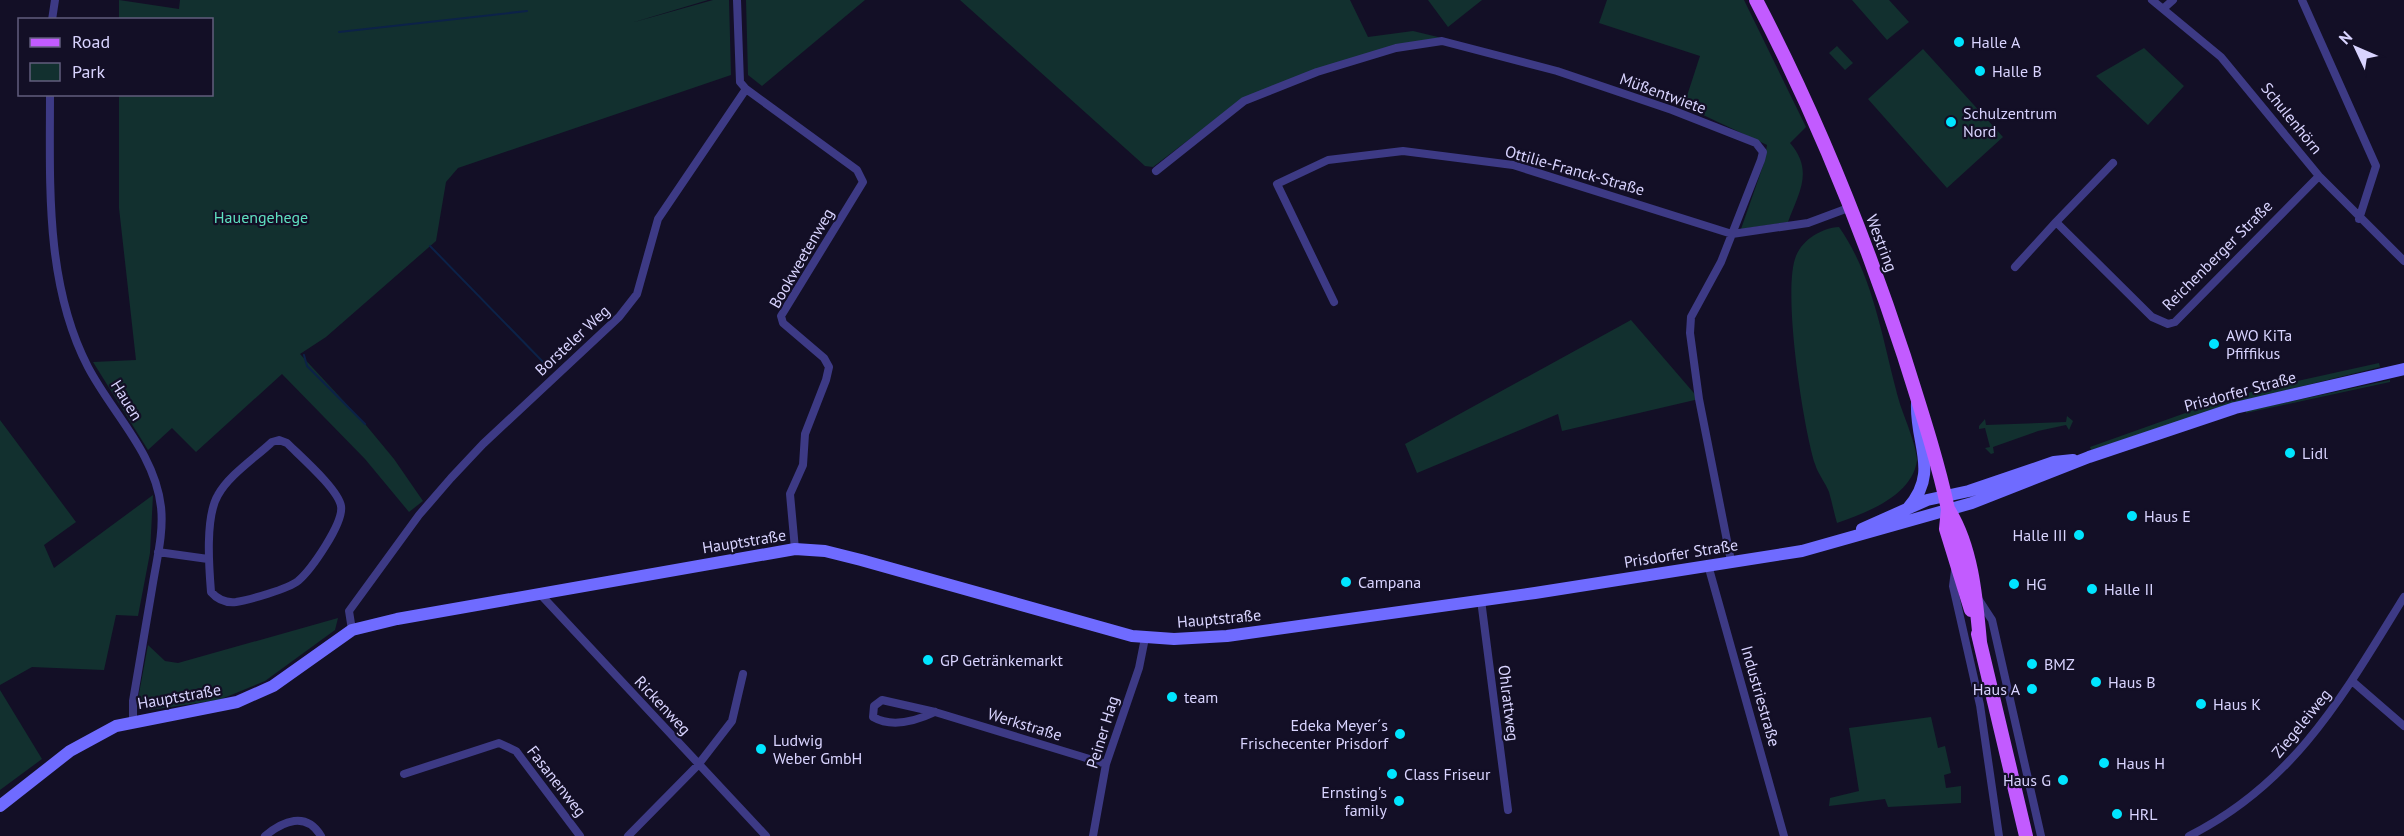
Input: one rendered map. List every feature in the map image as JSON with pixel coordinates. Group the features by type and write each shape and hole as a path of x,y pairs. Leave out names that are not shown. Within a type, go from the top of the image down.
{"main road":[{"name":"Westring","path":"1756,0 1812,113 1851,207 1886,301 1947,502 1958,524 1976,594 1980,642"},
{"name":"Prisdorfer Straße","path":"1534,593 1802,551 1832,544 1947,502 1969,491 2054,462 2089,457 2235,408 2404,369"},
{"path":"1907,509 1919,494 1926,470 1916,424 1917,398"},
{"name":"Westring","path":"1947,502 1946,529 1980,642 2026,836"},
{"name":"Prisdorfer Straße","path":"1832,544 1907,509 1947,502"},
{"name":"Hauptstraße","path":"0,806 70,751 116,726 237,702 273,686 352,630 397,619 795,549 825,551 861,560 1145,638 1227,636 1534,593"}],"street":[{"path":"52,18 56,0"},
{"path":"737,0 740,81 746,89"},
{"name":"Schulenhörn","path":"2152,0 2221,57 2319,176 2359,219 2404,261"},
{"path":"2164,8 2173,0"},
{"path":"2302,0 2376,166 2359,219"},
{"name":"Müßentwiete","path":"1156,171 1244,101 1317,72 1396,48 1442,41 1557,71 1672,110 1756,143 1763,152 1721,262 1694,309 1690,333 1699,399 1731,561"},
{"name":"Bookweetenweg","path":"746,89 857,170 863,182 781,316 783,323 824,358 829,367 805,434 803,465 790,494 795,549"},
{"name":"Borsteler Weg","path":"352,630 350,611 419,515 483,444 619,317 631,302 646,270 648,249 658,219 746,89"},
{"name":"Hauen","path":"50,96 50,212 63,300 88,366 142,452 154,477 161,508 158,552 133,701 133,721"},
{"name":"Ottilie-Franck-Straße","path":"1334,302 1277,184 1328,160 1403,151 1513,165 1732,234 1808,223 1851,207"},
{"path":"2015,267 2113,163"},
{"name":"Reichenberger Straße","path":"2056,222 2119,281 2152,317 2168,324 2175,322 2319,176"},
{"path":"279,440 287,443 339,500 341,516 337,528 302,577 288,587 236,602 222,600 211,592 208,559 213,505 218,495 272,442 279,440"},
{"path":"158,552 208,559"},
{"path":"1956,562 1953,586 1980,705 1999,836"},
{"name":"Industriestraße","path":"1708,565 1784,836"},
{"name":"Rickenweg","path":"540,594 766,836"},
{"path":"1976,594 1992,620 2041,836"},
{"name":"Ziegeleiweg","path":"2189,836 2211,825 2280,773 2307,744 2352,681 2404,597"},
{"name":"Ohlrattweg","path":"1481,600 1508,810"},
{"name":"Peiner Hag","path":"1093,836 1106,764 1141,660 1145,638"},
{"path":"628,836 698,765 732,721 743,674"},
{"path":"2352,681 2404,726"},
{"name":"Werkstraße","path":"934,712 915,721 881,722 873,717 874,706 882,700 934,712 1106,764"},
{"name":"Fasanenweg","path":"404,774 499,743 516,751 580,836"},
{"path":"265,836 274,828 292,820 309,823 321,836"}],"green space":[{"name":"Hauengehege","path":"119,0 179,9 180,0 708,0 631,23 713,0 729,0 731,75 458,168 446,182 436,241 326,337 300,354 365,424 394,459 423,501 409,512 365,459 282,374 196,452 172,428 148,450 93,362 136,360 119,208 119,96 213,96 213,18 119,18"},
{"path":"746,0 865,0 762,86 748,75"},
{"path":"960,0 1350,0 1368,37 1413,31 1442,38 1395,46 1242,99 1153,167 1145,166"},
{"path":"1428,0 1482,0 1448,27"},
{"path":"1607,0 1744,0 1806,127 1790,143 1797,153 1803,172 1800,191 1788,222 1741,229 1764,163 1767,145 1686,107 1685,102 1700,56 1599,23"},
{"path":"1852,0 1889,0 1909,22 1887,40"},
{"path":"1837,46 1853,63 1845,70 1829,53"},
{"path":"2144,48 2184,86 2148,125 2096,76"},
{"path":"1923,49 2003,137 1947,188 1868,99"},
{"path":"1839,227 1851,247 1870,290 1917,461 1913,474 1896,494 1873,508 1837,523 1829,492 1815,464 1810,446 1800,390 1791,298 1792,273 1796,256 1803,244 1814,235"},
{"path":"1631,320 1699,399 1562,431 1558,414 1417,473 1405,444"},
{"path":"2379,363 2380,367 2234,403 2091,450 2090,447 2205,406 2265,388"},
{"path":"2390,380 2390,382 2246,413 2246,411"},
{"path":"2067,416 2073,421 2069,430 2066,425 2038,431 1993,447 1994,453 1991,454 1985,448 1990,447 1985,428 1979,429 1985,419 1986,425 2066,422"},
{"path":"0,420 76,522 44,545 54,568 153,495 150,553 138,616 116,615 104,670 32,667 0,685"},
{"path":"338,618 335,630 265,681 219,700 150,710 138,699 148,645 165,661 178,663"},
{"path":"0,690 42,759 0,790"},
{"path":"1931,717 1938,748 1945,746 1951,773 1944,775 1946,788 1961,786 1961,803 1888,807 1885,799 1829,806 1830,798 1859,791 1849,728"}],"waterway":[{"path":"339,32 527,11"},
{"path":"430,246 546,365"},
{"path":"304,355 307,366 365,424"}],"place":[{"name":"Halle A","path":"1959,42"},
{"name":"Halle B","path":"1980,71"},
{"name":"Schulzentrum Nord","path":"1951,122"},
{"name":"AWO KiTa Pfiffikus","path":"2214,344"},
{"name":"Lidl","path":"2290,453"},
{"name":"Haus E","path":"2132,516"},
{"name":"Halle III","path":"2079,535"},
{"name":"Campana","path":"1346,582"},
{"name":"HG","path":"2014,584"},
{"name":"Halle II","path":"2092,589"},
{"name":"GP Getränkemarkt","path":"928,660"},
{"name":"BMZ","path":"2032,664"},
{"name":"Haus B","path":"2096,682"},
{"name":"Haus A","path":"2032,689"},
{"name":"team","path":"1172,697"},
{"name":"Haus K","path":"2201,704"},
{"name":"Edeka Meyer´s Frischecenter Prisdorf","path":"1400,734"},
{"name":"Ludwig Weber GmbH","path":"761,749"},
{"name":"Haus H","path":"2104,763"},
{"name":"Class Friseur","path":"1392,774"},
{"name":"Haus G","path":"2063,780"},
{"name":"Ernsting's family","path":"1399,801"},
{"name":"HRL","path":"2117,814"}]}
